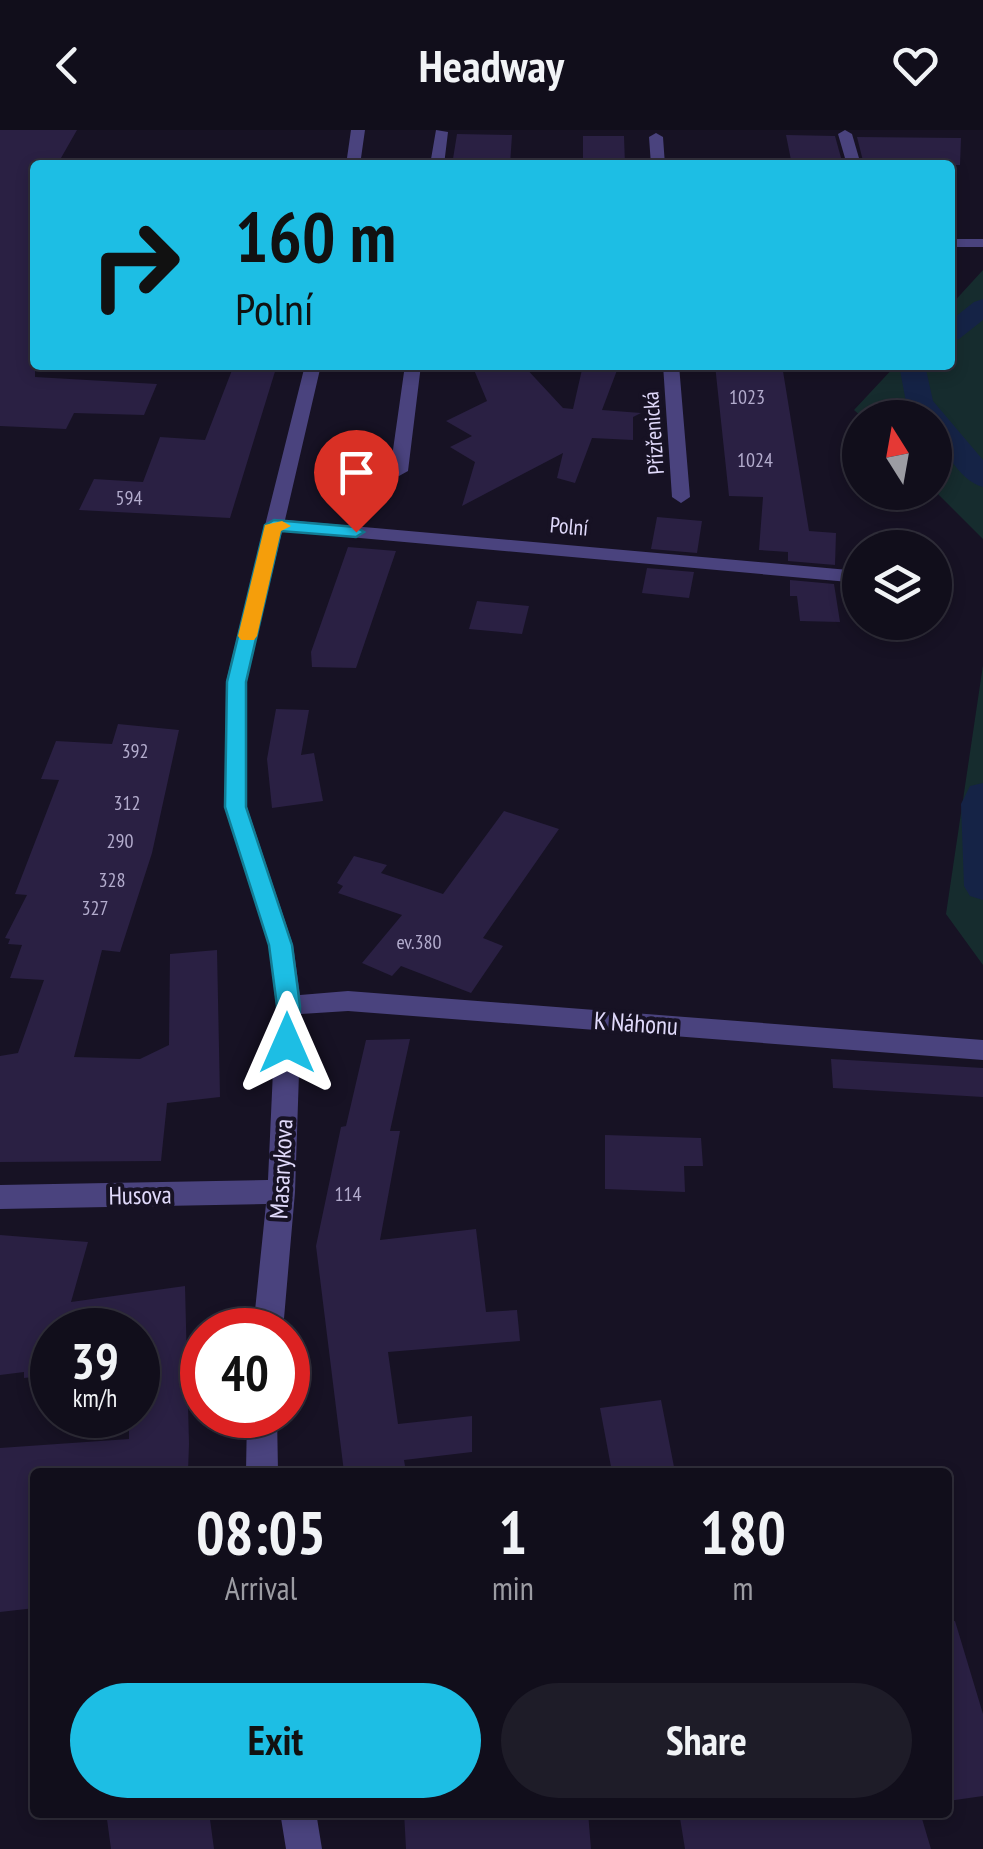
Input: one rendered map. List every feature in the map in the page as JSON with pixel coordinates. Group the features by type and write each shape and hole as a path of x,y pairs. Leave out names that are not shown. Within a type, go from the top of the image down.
{"street":[{"path":"354,160 358,130"},
{"path":"438,160 441,132"},
{"path":"845,134 853,160"},
{"path":"656,137 658,160"},
{"path":"955,243 983,243"},
{"name":"Masarykova","path":"270,1308 281,1192 289,1006 280,945 236,807 236,682 313,370"},
{"path":"399,471 411,370"},
{"name":"Přízřenická","path":"671,370 680,497"},
{"name":"Polní","path":"274,525 842,574"},
{"name":"K Náhonu","path":"289,1006 348,1002 983,1050"},
{"name":"Husova","path":"0,1197 281,1192"},
{"path":"262,1438 262,1468"},
{"path":"299,1818 304,1849"}],"green space":[{"path":"983,270 983,539 952,508 952,400 863,400 891,370 955,370 955,301"},
{"path":"983,665 983,965 946,914"}],"building":[{"path":"0,130 77,130 60,160 30,160 30,370 35,370 35,377 157,384 144,415 74,413 66,429 0,426"},
{"path":"457,134 512,135 510,160 453,160"},
{"path":"786,135 835,136 842,160 791,160"},
{"path":"583,136 624,136 625,160 583,160"},
{"path":"857,137 961,138 960,165 955,165 955,160 863,160"},
{"path":"232,370 275,370 230,518 79,510 94,479 143,482 160,437 205,440"},
{"path":"474,370 528,370 563,408 573,409 582,370 617,370 602,410 641,413 633,417 633,440 592,438 575,483 557,478 563,453 462,506 475,462 450,447 472,436 446,421 487,401"},
{"path":"716,370 783,370 809,531 836,533 835,565 788,561 788,552 759,550 763,497 729,496"},
{"path":"657,517 702,521 697,553 651,549"},
{"path":"348,547 396,551 356,668 312,667 311,652"},
{"path":"647,568 694,572 689,598 642,593"},
{"path":"790,580 834,584 840,622 800,621 797,596 790,596"},
{"path":"477,601 529,606 522,634 469,629"},
{"path":"276,709 309,710 301,755 314,753 323,801 272,808 267,759"},
{"path":"118,724 179,730 152,853 120,952 102,950 74,1057 140,1059 169,1045 170,954 217,950 220,1097 167,1103 161,1161 0,1162 0,1056 18,1053 44,980 10,978 22,945 8,944 10,939 5,938 27,895 15,894 59,780 41,779 56,741 112,744"},
{"path":"504,811 559,829 483,938 503,946 471,993 401,966 392,976 362,963 402,915 338,893 343,886 337,883 354,856 387,865 381,873 443,894"},
{"path":"410,1039 390,1131 400,1131 380,1240 476,1229 486,1312 517,1310 520,1341 388,1352 398,1424 472,1416 472,1452 404,1460 405,1468 344,1468 316,1246 341,1127 346,1126 366,1040"},
{"path":"831,1059 983,1068 983,1097 833,1088"},
{"path":"605,1135 701,1138 703,1166 684,1166 685,1192 605,1189"},
{"path":"0,1235 88,1242 71,1302 185,1286 186,1308 180,1308 180,1438 189,1438 188,1468 30,1468 30,1609 0,1612 0,1448 160,1438 160,1308 30,1308 30,1377 24,1378 24,1372 0,1375"},
{"path":"661,1400 674,1468 611,1468 600,1408"},
{"path":"952,1621 983,1714 983,1796 952,1800"},
{"path":"107,1818 210,1818 214,1849 111,1849"},
{"path":"404,1818 588,1818 591,1849 406,1849"},
{"path":"680,1818 922,1818 931,1849 685,1849"}],"waterway":[{"path":"955,330 983,307"},
{"path":"913,370 920,400"},
{"path":"952,441 983,478"},
{"path":"983,795 979,804 983,886"}],"slow traffic":[{"path":"247,636 274,525 282,526"}],"route":[{"path":"287,1043 289,1006 280,945 236,807 236,682 274,525 356,532"}]}
